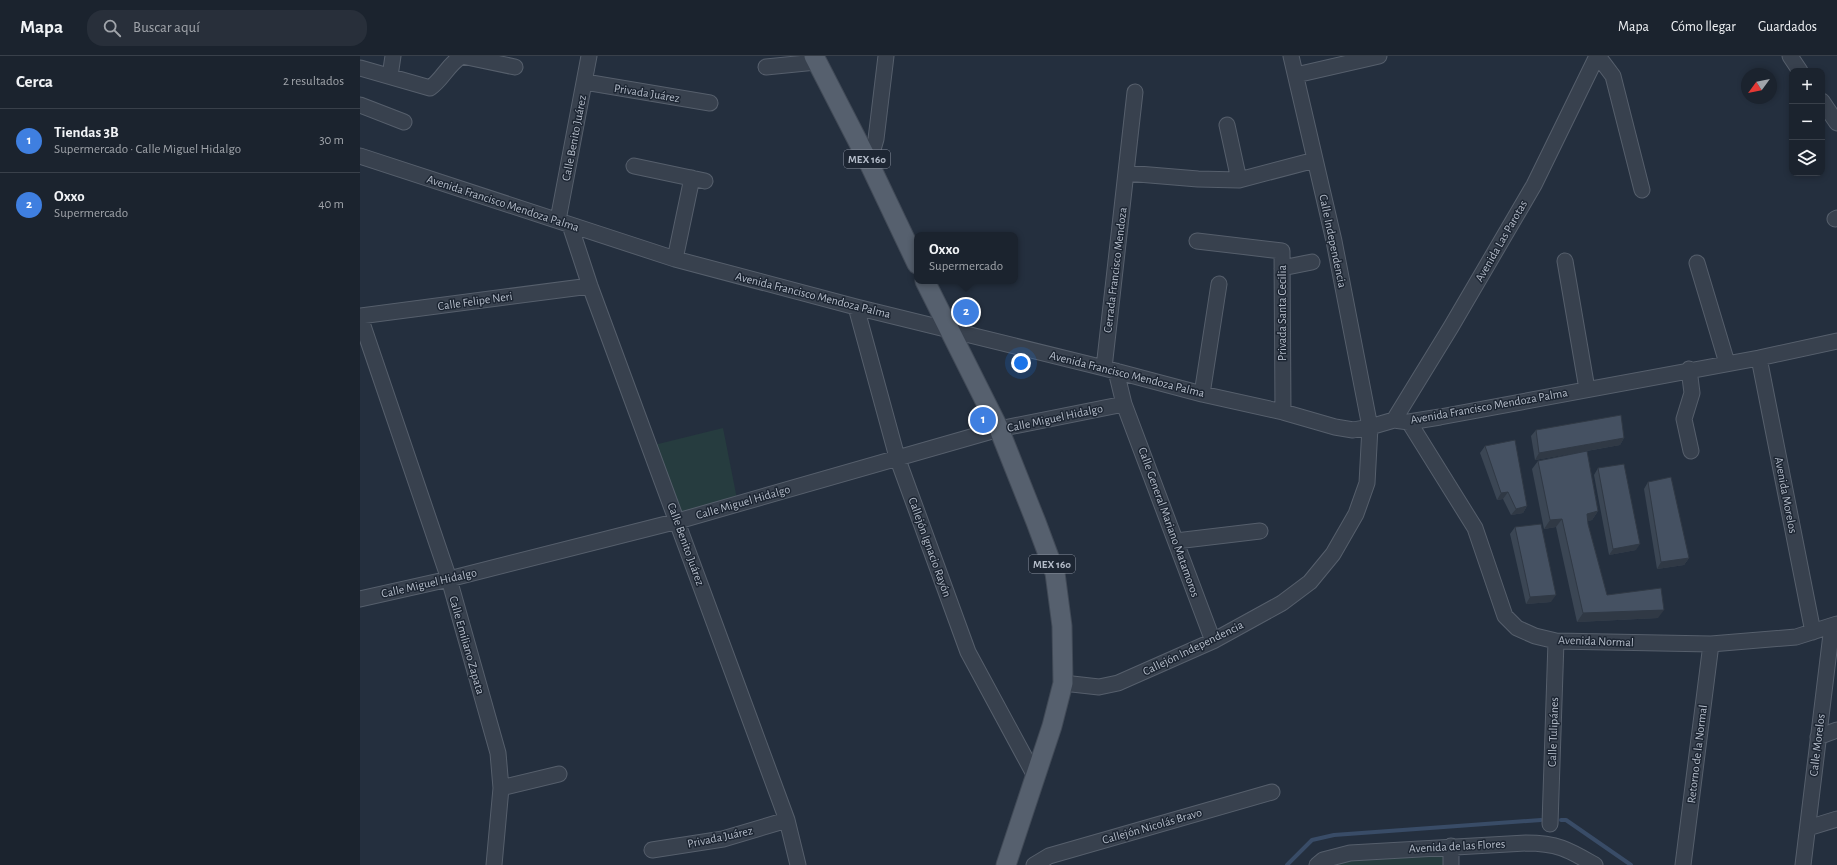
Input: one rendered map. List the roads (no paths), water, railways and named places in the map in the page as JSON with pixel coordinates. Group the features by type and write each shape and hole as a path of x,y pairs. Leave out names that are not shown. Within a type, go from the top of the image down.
{"main road":[{"name":"MEX 160","path":"815,59 869,163 914,258"},
{"name":"MEX 160","path":"926,284 999,430 1055,572 1062,626 1063,684 1052,726 1006,865"}],"street":[{"path":"390,76 393,56"},
{"path":"360,68 430,88 436,83 453,61 462,56 515,67"},
{"path":"869,163 876,139 886,56"},
{"name":"Calle Independencia","path":"1291,56 1334,241 1370,428"},
{"path":"1296,76 1379,56"},
{"path":"1598,56 1613,76 1642,190"},
{"name":"Avenida Las Parotas","path":"1394,420 1451,327 1534,185 1598,56"},
{"path":"1790,56 1798,68"},
{"name":"Calle Benito Juárez","path":"585,57 585,82 564,222 590,286 678,521 787,820 798,865"},
{"path":"766,67 815,59"},
{"name":"Privada Juárez","path":"585,82 710,103"},
{"name":"Cerrada Francisco Mendoza","path":"1110,369 1126,173 1136,92"},
{"path":"1823,104 1837,123"},
{"path":"360,106 404,122"},
{"path":"1227,125 1239,180"},
{"name":"Avenida Francisco Mendoza Palma","path":"360,156 675,259 856,307 1110,369 1202,394 1283,412 1335,427 1353,430 1370,428 1394,420 1409,422 1760,358 1837,341"},
{"path":"1126,173 1198,179 1239,180 1315,160"},
{"path":"634,166 699,180 675,259"},
{"name":"Privada Santa Cecilia","path":"1197,241 1282,251 1283,412"},
{"path":"1565,261 1586,389"},
{"path":"1282,268 1312,262"},
{"path":"1697,263 1727,363"},
{"path":"1202,394 1219,284"},
{"name":"Calle Felipe Neri","path":"360,316 590,286"},
{"name":"Callejón Ignacio Rayón","path":"856,307 897,458 968,652 1035,776"},
{"name":"Calle Emiliano Zapata","path":"360,316 449,579 498,753 502,788 494,865"},
{"name":"Avenida Morelos","path":"1760,358 1813,632"},
{"name":"Calle General Mariano Matamoros","path":"1110,369 1213,641"},
{"path":"1689,370 1692,393 1684,419 1691,451"},
{"name":"Calle Miguel Hidalgo","path":"360,600 678,521 999,430 1124,404"},
{"name":"Avenida Normal","path":"1409,422 1475,528 1505,616 1518,628 1535,636 1556,641 1711,644 1796,637 1835,625"},
{"name":"Callejón Independencia","path":"1063,684 1099,687 1118,683 1213,641 1282,603 1310,582 1333,554 1356,514 1367,483 1370,428"},
{"path":"1176,541 1260,531"},
{"name":"Calle Morelos","path":"1803,865 1818,737 1835,625"},
{"name":"Calle Tulipánes","path":"1550,824 1556,641"},
{"name":"Retorno de la Normal","path":"1683,865 1711,644"},
{"path":"1818,737 1837,730"},
{"path":"502,788 559,774"},
{"name":"Callejón Nicolás Bravo","path":"1034,865 1048,856 1272,792"},
{"path":"1808,828 1837,819"},
{"name":"Privada Juárez","path":"652,850 723,839 787,820"},
{"name":"Avenida de las Flores","path":"1317,865 1323,860 1350,853 1451,846 1547,843 1570,858 1595,865"},
{"path":"1451,846 1451,865"}],"waterway":[{"path":"1287,865 1312,840 1334,835 1541,820"},
{"path":"1561,820 1566,820 1631,865"}],"place":[{"name":"Oxxo","path":"966,312"},
{"name":"Tiendas 3B","path":"983,420"}]}
